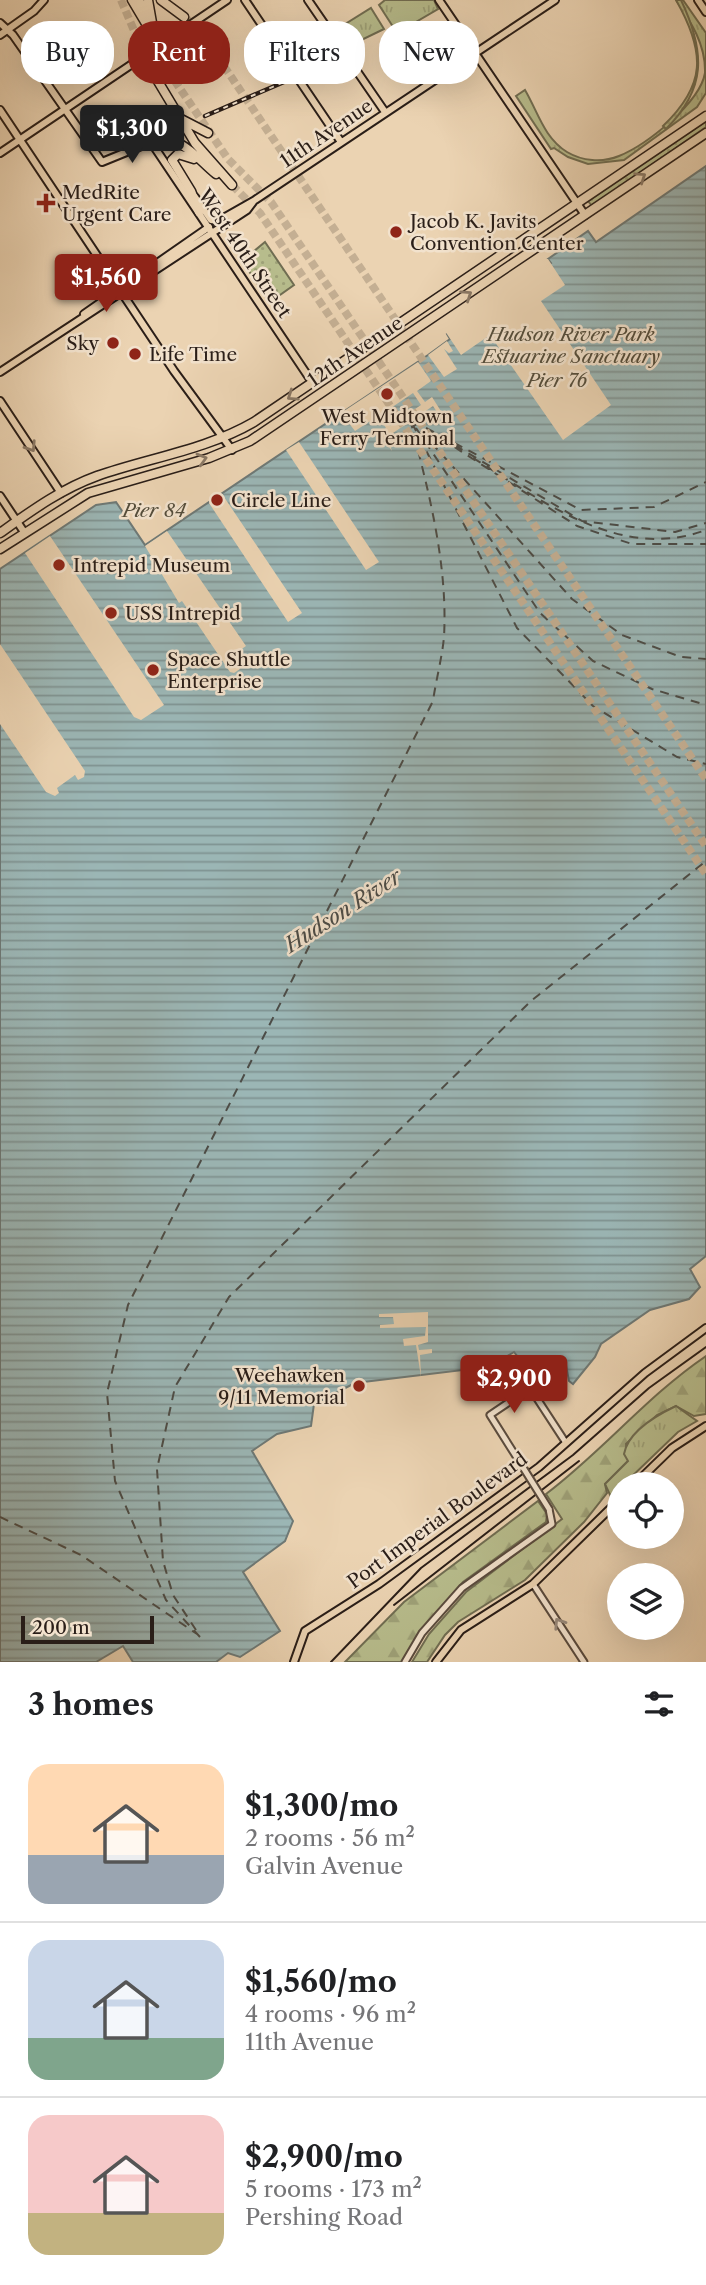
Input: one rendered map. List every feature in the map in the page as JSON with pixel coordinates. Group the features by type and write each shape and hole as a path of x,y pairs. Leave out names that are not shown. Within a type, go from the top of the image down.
{"highway":[{"path":"132,0 144,21"},
{"path":"139,0 148,21"},
{"path":"148,0 151,21"},
{"path":"161,0 184,17 168,0"},
{"path":"151,142 166,139 177,141 232,185 204,155 176,116 159,84"},
{"path":"176,116 208,133"},
{"name":"12th Avenue","path":"0,533 61,493 99,476 221,437 254,422 706,116"},
{"name":"12th Avenue","path":"0,549 67,503 99,488 232,450 262,433 706,133"},
{"path":"199,212 191,191 173,165 172,158 180,154 200,162"},
{"path":"481,269 493,277"},
{"path":"437,298 440,313"}],"main road":[{"path":"0,35 44,0"},
{"path":"0,153 227,0"},
{"path":"245,0 341,142"},
{"path":"308,0 384,112"},
{"path":"439,0 453,21"},
{"name":"11th Avenue","path":"479,49 555,0"},
{"path":"698,0 706,12"},
{"path":"0,23 8,30 102,162 151,142"},
{"path":"479,59 585,215"},
{"name":"11th Avenue","path":"0,372 426,84"},
{"path":"0,110 232,450"},
{"name":"West 40th Street","path":"151,142 212,228"},
{"name":"West 40th Street","path":"191,191 312,382"},
{"name":"11th Avenue","path":"212,228 247,210 255,200"},
{"path":"0,401 61,493"},
{"path":"0,496 24,532"},
{"name":"Port Imperial Boulevard","path":"294,1662 305,1631 442,1539 566,1443 645,1373 706,1328"},
{"path":"647,1472 672,1448 706,1426"},
{"path":"436,1662 461,1630 533,1584 607,1512"}],"street":[{"path":"405,1662 422,1633 462,1588 552,1524 549,1509 490,1415 524,1392 536,1397 566,1443"},
{"path":"533,1584 583,1662"}],"green space":[{"path":"385,0 434,0 438,9 418,21 389,21 379,5"},
{"path":"676,0 683,0 706,33 706,93 697,107 624,160 588,164 551,149 516,96 525,90 553,140 567,152 592,160 606,160 630,151 657,133 683,110 701,85 705,63 692,25"},
{"path":"676,0 681,0 695,37 698,69 689,99 666,129 663,126 687,96 697,68 693,36"},
{"path":"371,8 379,21 379,31 365,38 365,21 350,21"},
{"path":"706,121 706,127 592,206 588,201"},
{"path":"265,242 294,285 270,302 242,261"},
{"path":"706,1356 706,1414 694,1416 676,1406 657,1415 626,1444 628,1461 617,1472 607,1472 607,1493 584,1522 525,1580 458,1622 445,1635 427,1662 412,1662 429,1634 466,1592 562,1519 546,1494"},
{"path":"676,1406 697,1421 678,1432 636,1472 617,1472 628,1461 624,1454 631,1438 652,1419"},
{"path":"538,1501 547,1514 546,1522 463,1582 418,1635 402,1662 345,1662 404,1602"}],"water":[{"name":"Hudson River","path":"706,166 706,1256 690,1269 700,1287 689,1299 650,1310 601,1344 595,1357 573,1384 569,1381 565,1360 533,1376 514,1352 482,1371 479,1368 355,1383 314,1404 311,1426 277,1434 252,1451 293,1521 285,1541 243,1572 280,1631 240,1657 228,1653 216,1662 133,1662 123,1646 96,1662 0,1662 0,569 96,505 116,502 145,545 428,355 450,339 447,334 551,263 548,259 588,231 596,242"}],"pier":[{"name":"Pier 76","path":"545,259 548,259 565,285 541,301 611,405 563,440 490,335 461,355 445,331 547,263"},
{"path":"447,341 453,351 449,353 444,349 457,369 444,377 428,355"},
{"path":"418,362 431,381 417,391 425,402 432,397 444,416 439,415 433,406 387,437 392,451 380,433 386,428 378,416 355,431 341,413","holes":["413,393 421,405 390,426 382,414"]},
{"path":"299,442 379,562 366,570 286,450"},
{"path":"222,494 302,613 288,622 209,503"},
{"name":"Pier 84","path":"167,531 246,646 227,659 231,666 238,665 240,669 234,673 230,672 182,601 179,603 145,546"},
{"path":"50,536 164,705 141,720 134,717 25,553"},
{"path":"0,644 85,771 84,777 78,780 75,775 57,788 59,793 55,796 46,792 0,724"},
{"path":"428,1312 428,1342 418,1345 419,1350 432,1349 432,1353 420,1355 421,1377 416,1345 404,1346 403,1339 425,1336 426,1327 380,1328 380,1325 394,1324 393,1317 379,1317 379,1314"}],"ferry route":[{"path":"410,419 572,599 622,635 681,657 706,659"},
{"path":"200,1637 166,1600 115,1481 107,1393 128,1305 433,701 444,637 443,582 435,526 410,419"},
{"path":"414,421 577,526 632,544 706,544"},
{"path":"412,423 517,628 593,706 677,757 706,764"},
{"path":"416,428 540,613 593,661 652,689 706,705"},
{"path":"426,428 581,510 654,507 706,482"},
{"path":"441,437 582,521 675,532 706,523"},
{"path":"473,458 555,508 613,533 643,538 674,538 706,530"},
{"path":"196,1630 173,1595 163,1561 157,1469 175,1387 229,1297 531,1001 706,861"},
{"path":"0,1517 81,1555 197,1634"}],"tunnel":[{"path":"121,0 130,21"},
{"path":"187,19 209,44 706,779"},
{"path":"177,84 228,159 271,202 706,846"},
{"path":"232,185 260,213 706,874"}],"tram line":[{"path":"331,1662 421,1568 573,1455 649,1388 706,1347"},
{"path":"394,1605 579,1461"}],"railway":[{"path":"205,116 279,84"}],"place":[{"name":"MedRite Urgent Care","path":"46,203"},
{"name":"Jacob K. Javits Convention Center","path":"396,232"},
{"name":"Sky","path":"113,343"},
{"name":"Life Time","path":"135,354"},
{"name":"West Midtown Ferry Terminal","path":"387,394"},
{"name":"Circle Line","path":"217,500"},
{"name":"Intrepid Museum","path":"59,565"},
{"name":"USS Intrepid","path":"111,613"},
{"name":"Space Shuttle Enterprise","path":"153,670"},
{"name":"Weehawken 9/11 Memorial","path":"359,1386"}],"park label":[{"name":"Hudson River Park Estuarine Sanctuary","path":"571,345"}]}
